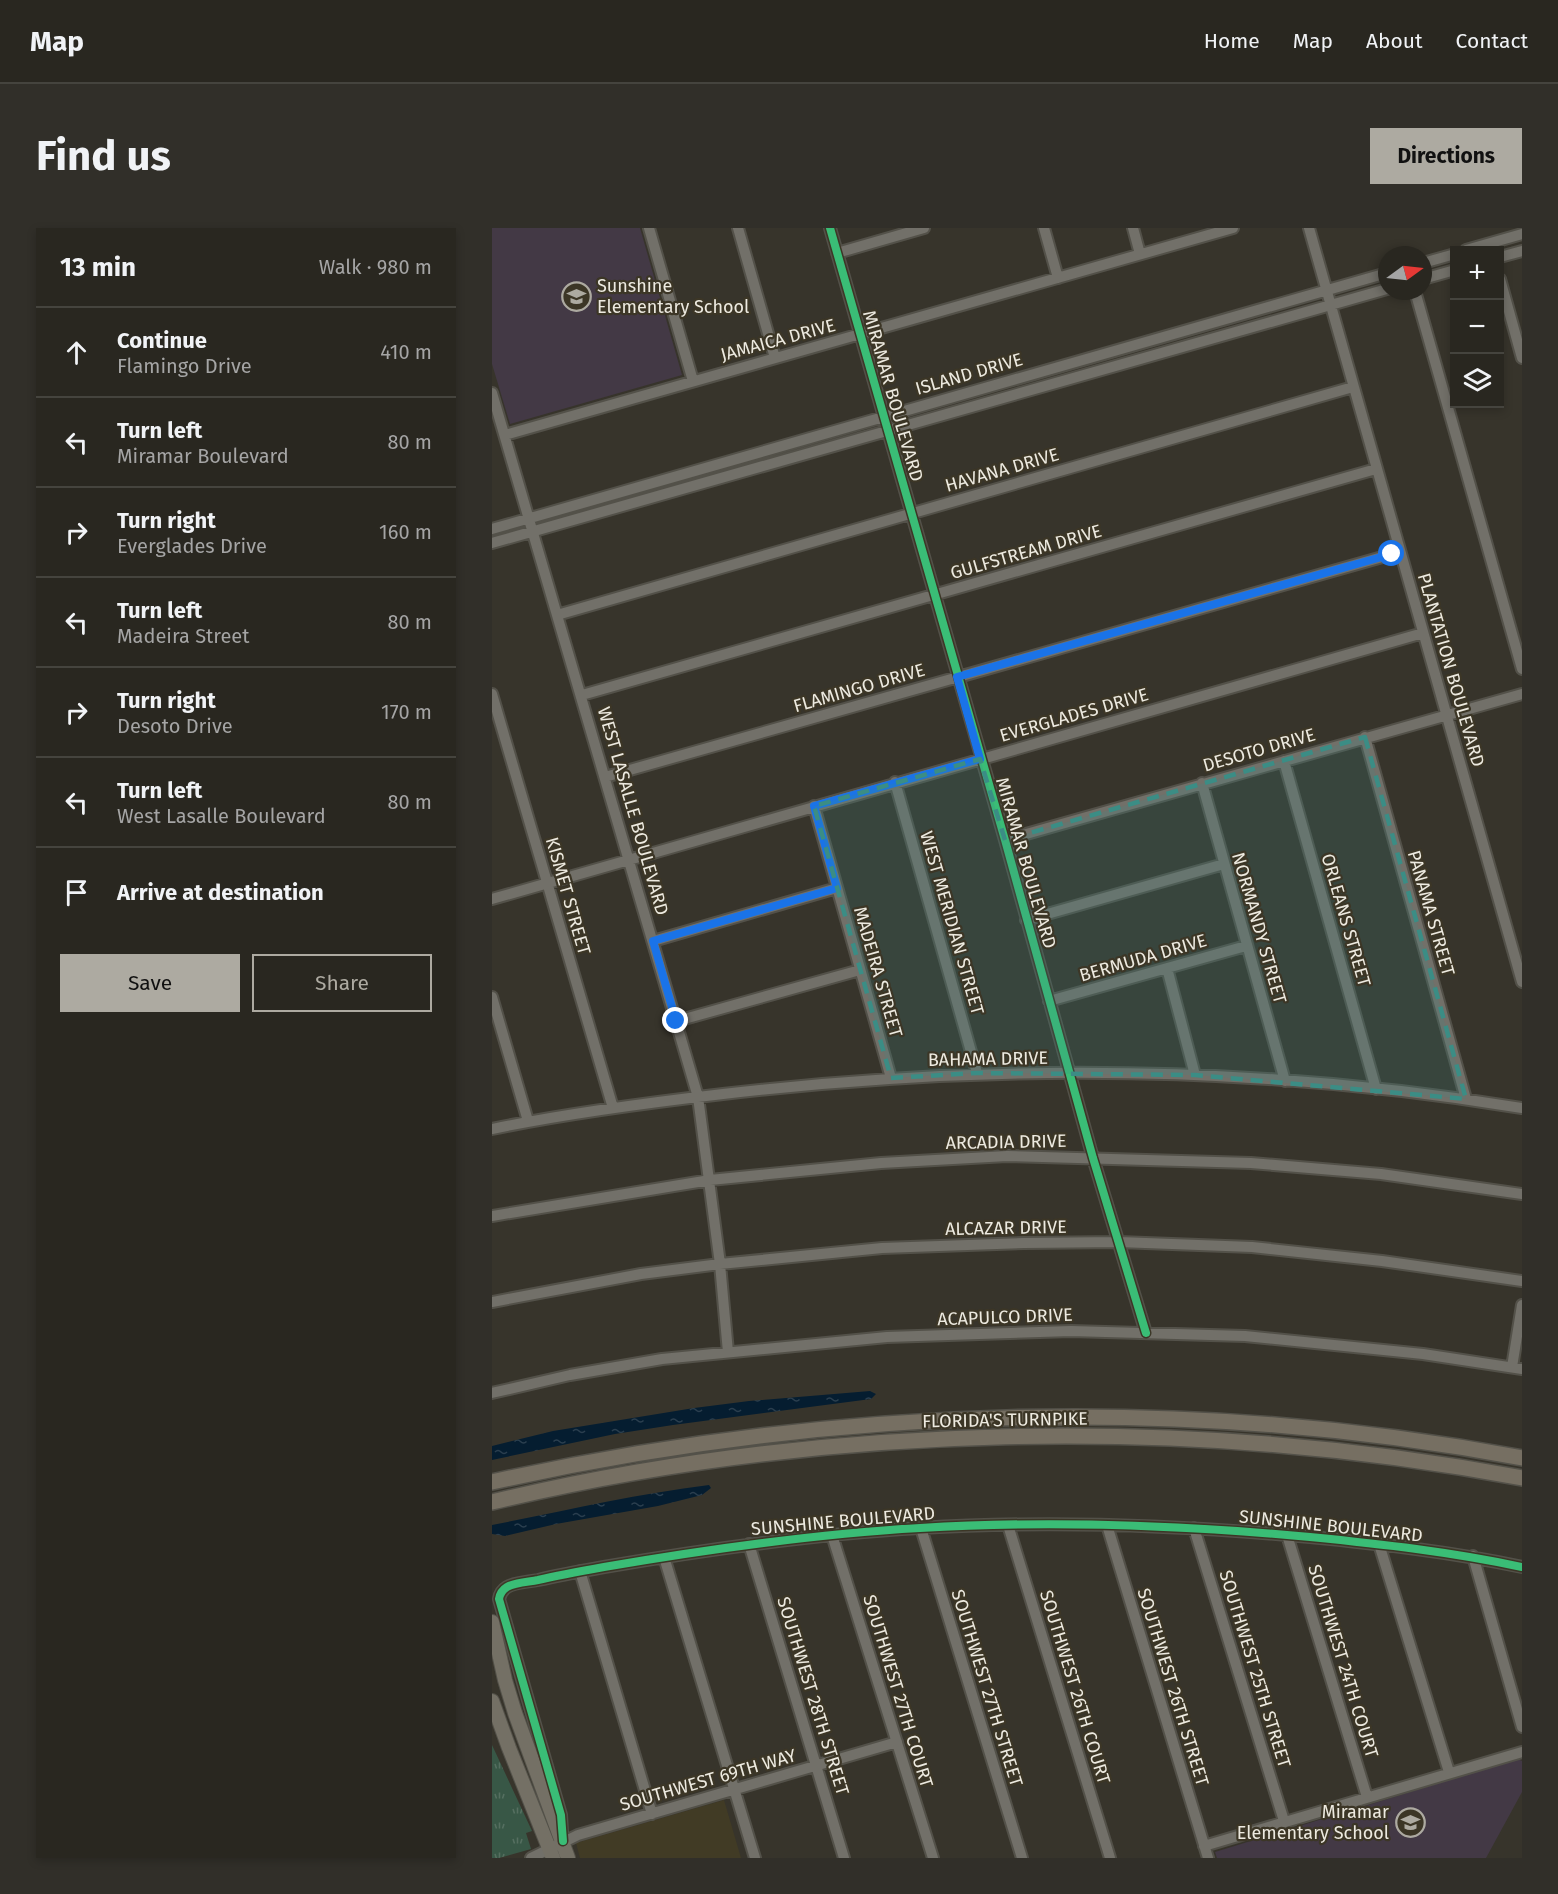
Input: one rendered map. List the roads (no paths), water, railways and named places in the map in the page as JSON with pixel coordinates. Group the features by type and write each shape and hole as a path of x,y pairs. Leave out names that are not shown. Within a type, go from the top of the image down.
{"highway":[{"name":"FLORIDA'S TURNPIKE","path":"492,1482 624,1456 753,1437 867,1426 1002,1419 1144,1419 1262,1425 1386,1437 1522,1458"},
{"name":"FLORIDA'S TURNPIKE","path":"492,1502 620,1476 735,1459 877,1444 983,1438 1097,1437 1260,1444 1390,1457 1522,1478"}],"main road":[{"path":"492,1622 515,1713 568,1858"},
{"path":"492,1701 552,1853"}],"street":[{"path":"649,228 693,381"},
{"path":"738,228 775,358"},
{"name":"MIRAMAR BOULEVARD","path":"830,228 1005,840 1093,1158 1146,1333"},
{"path":"837,253 924,228"},
{"path":"1044,228 1058,278"},
{"path":"1133,228 1140,254"},
{"name":"JAMAICA DRIVE","path":"505,435 1233,228"},
{"name":"PLANTATION BOULEVARD","path":"1309,228 1522,982"},
{"path":"1492,246 1522,234"},
{"path":"1504,256 1522,251"},
{"path":"1432,260 1450,255"},
{"path":"1432,276 1450,271"},
{"name":"ISLAND DRIVE","path":"492,529 1378,276"},
{"name":"ISLAND DRIVE","path":"492,543 1378,292"},
{"path":"1504,293 1522,358"},
{"path":"1418,300 1522,669"},
{"name":"HAVANA DRIVE","path":"557,615 1353,387"},
{"name":"WEST LASALLE BOULEVARD","path":"492,393 698,1097 720,1264 728,1352"},
{"name":"GULFSTREAM DRIVE","path":"582,695 1376,468"},
{"name":"FLAMINGO DRIVE","path":"605,777 1400,552"},
{"name":"EVERGLADES DRIVE","path":"492,899 1423,633"},
{"name":"DESOTO DRIVE","path":"1005,840 1522,693"},
{"name":"KISMET STREET","path":"492,694 613,1108"},
{"name":"PANAMA STREET","path":"1365,737 1466,1099"},
{"name":"ORLEANS STREET","path":"1284,760 1376,1089"},
{"name":"WEST MERIDIAN STREET","path":"895,782 977,1073"},
{"name":"NORMANDY STREET","path":"1202,783 1285,1081"},
{"name":"MADEIRA STREET","path":"814,806 891,1078"},
{"path":"1026,920 1224,864"},
{"path":"653,941 837,888"},
{"name":"BERMUDA DRIVE","path":"1049,1001 1246,946"},
{"path":"1167,968 1195,1075"},
{"path":"676,1021 860,970"},
{"path":"492,997 528,1121"},
{"name":"BAHAMA DRIVE","path":"492,1129 613,1108 797,1085 977,1073 1195,1075 1376,1089 1522,1108"},
{"name":"ARCADIA DRIVE","path":"492,1216 710,1180 881,1163 1007,1156 1251,1163 1381,1174 1522,1194"},
{"name":"ALCAZAR DRIVE","path":"492,1302 641,1274 720,1264 882,1248 1024,1242 1119,1242 1252,1247 1382,1261 1522,1281"},
{"path":"1517,1368 1522,1305"},
{"name":"ACAPULCO DRIVE","path":"492,1393 570,1375 662,1359 887,1337 1071,1331 1245,1336 1423,1354 1517,1368"},
{"name":"SUNSHINE BOULEVARD","path":"563,1841 561,1815 499,1599 501,1591 508,1586 580,1571 750,1544 921,1528 1008,1525 1194,1528 1287,1535 1473,1556 1522,1567"},
{"name":"SOUTHWEST 26TH COURT","path":"1008,1525 1110,1858"},
{"name":"SOUTHWEST 26TH STREET","path":"1107,1525 1208,1858"},
{"name":"SOUTHWEST 27TH STREET","path":"921,1528 1022,1858"},
{"name":"SOUTHWEST 25TH STREET","path":"1194,1528 1284,1821"},
{"name":"SOUTHWEST 27TH COURT","path":"832,1535 933,1858"},
{"name":"SOUTHWEST 24TH COURT","path":"1287,1535 1367,1797"},
{"name":"SOUTHWEST 28TH STREET","path":"750,1544 844,1858"},
{"path":"1380,1544 1449,1772"},
{"path":"1473,1556 1522,1727"},
{"path":"664,1557 755,1858"},
{"path":"580,1571 652,1814"},
{"path":"1516,1706 1522,1695"},
{"name":"SOUTHWEST 69TH WAY","path":"531,1858 552,1853 563,1841 578,1835 897,1742"},
{"path":"1204,1846 1522,1752"}],"water":[{"path":"870,1391 876,1394 871,1399 615,1434 492,1460 492,1446 553,1431 749,1401"},
{"path":"709,1485 711,1488 702,1495 658,1506 556,1524 505,1536 492,1534 492,1525 627,1498"}],"place":[{"name":"Sunshine Elementary School","path":"576,296"},
{"name":"Miramar Elementary School","path":"1410,1822"}]}
